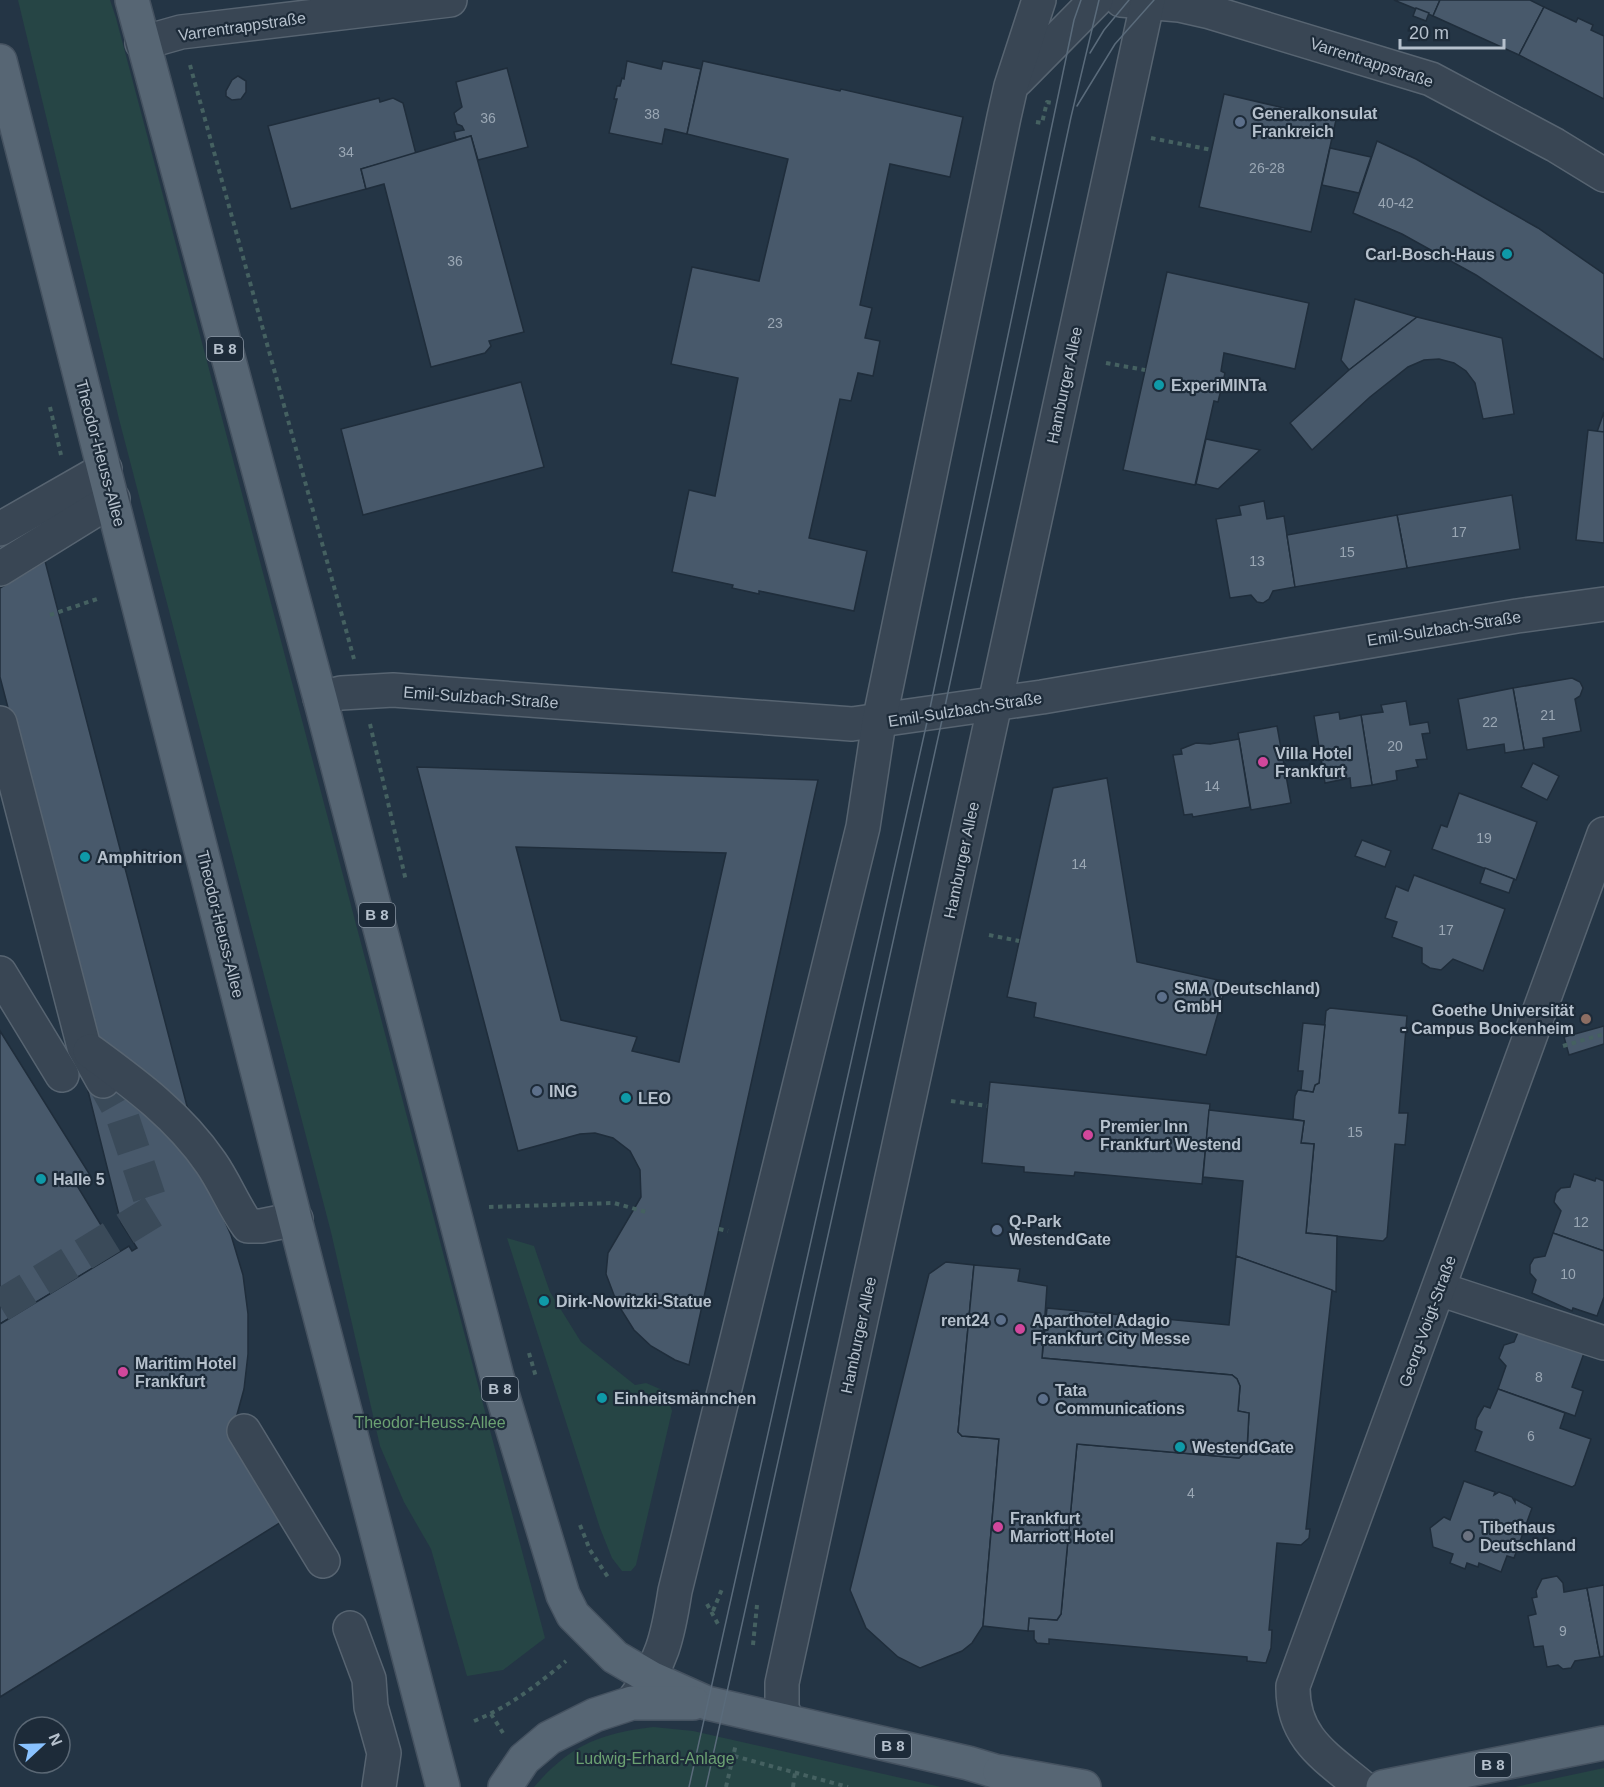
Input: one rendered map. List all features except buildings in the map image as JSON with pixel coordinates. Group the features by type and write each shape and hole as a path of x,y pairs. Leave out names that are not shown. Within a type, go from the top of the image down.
{"main road":[{"name":"B 8","path":"132,0 320,698 497,1377 529,1489 563,1595 573,1615 615,1657 641,1691 787,1720 1010,1780 1084,1787"},
{"name":"Theodor-Heuss-Allee","path":"0,61 443,1787"},
{"path":"506,1787 524,1760 549,1738 641,1691"},
{"name":"B 8","path":"1383,1787 1604,1743"}],"street":[{"name":"Varrentrappstraße","path":"142,43 181,32 450,0"},
{"path":"641,1691 669,1632 675,1591 860,839 879,722 1011,86 1039,0"},
{"path":"1011,86 1096,0"},
{"name":"Varrentrappstraße","path":"1155,2 1281,32 1431,79 1604,175"},
{"name":"Hamburger Allee","path":"787,1720 782,1708 782,1683 1126,99 1154,42 1155,2"},
{"path":"0,529 109,484"},
{"path":"0,569 109,484"},
{"name":"Emil-Sulzbach-Straße","path":"320,698 363,691 393,690 852,724 995,704 1494,620 1604,604"},
{"path":"0,723 84,1047 103,1081"},
{"name":"Georg-Voigt-Straße","path":"1362,1787 1314,1747 1304,1733 1296,1718 1293,1686 1604,834"},
{"path":"0,973 62,1076"},
{"path":"84,1047 131,1081 172,1116 212,1163 248,1226 244,1231 296,1219"},
{"path":"1439,1289 1604,1342"},
{"path":"244,1431 323,1561"},
{"path":"350,1628 369,1679 371,1707 390,1751 379,1787"},
{"path":"426,1787 430,1737"}],"path":[{"path":"181,32 363,691 407,886"},
{"path":"1149,138 1212,150"},
{"path":"1106,363 1145,370"},
{"path":"50,615 97,599"},
{"path":"989,935 1019,941"},
{"path":"1566,1045 1604,1034"},
{"path":"951,1101 987,1106"},
{"path":"486,1196 492,1218"},
{"path":"489,1207 614,1203 646,1212"},
{"path":"719,1229 729,1231"},
{"path":"529,1351 538,1385"},
{"path":"579,1522 590,1550 608,1577"},
{"path":"712,1612 722,1588"},
{"path":"705,1600 718,1624"},
{"path":"752,1652 757,1605"},
{"path":"474,1721 491,1714 530,1691 566,1661"},
{"path":"491,1714 506,1737"},
{"path":"734,1756 848,1787"},
{"path":"793,1787 795,1773"}],"green space":[{"name":"Theodor-Heuss-Allee","path":"18,0 110,0 116,18 545,1638 503,1670 467,1676 431,1549 404,1502 380,1446 331,1232 119,419"},
{"path":"507,1238 534,1246 550,1292 581,1342 635,1385 646,1383 667,1392 672,1411 636,1565 631,1571 622,1571 612,1558 600,1528"},
{"name":"Ludwig-Erhard-Anlage","path":"653,1727 693,1731 941,1787 534,1787 560,1761 587,1744 617,1733"},
{"path":"1604,1768 1604,1787 1515,1787"}],"tunnel":[{"path":"0,1306 154,1211 121,1113 103,1081"}],"tram line":[{"path":"689,1787 929,713 1074,20 1081,0"},
{"path":"706,1787 944,711 1071,117 1099,0"},
{"path":"1090,53 1104,30 1129,0"},
{"path":"1077,106 1115,44 1154,0"}],"place":[{"name":"Generalkonsulat Frankreich","path":"1240,122"},
{"name":"Carl-Bosch-Haus","path":"1507,254"},
{"name":"ExperiMINTa","path":"1159,385"},
{"name":"Villa Hotel Frankfurt","path":"1263,762"},
{"name":"Amphitrion","path":"85,857"},
{"name":"SMA (Deutschland) GmbH","path":"1162,997"},
{"name":"Goethe Universität - Campus Bockenheim","path":"1586,1019"},
{"name":"ING","path":"537,1091"},
{"name":"LEO","path":"626,1098"},
{"name":"Premier Inn Frankfurt Westend","path":"1088,1135"},
{"name":"Halle 5","path":"41,1179"},
{"name":"Q-Park WestendGate","path":"997,1230"},
{"name":"Dirk-Nowitzki-Statue","path":"544,1301"},
{"name":"rent24","path":"1001,1320"},
{"name":"Aparthotel Adagio Frankfurt City Messe","path":"1020,1329"},
{"name":"Maritim Hotel Frankfurt","path":"123,1372"},
{"name":"Einheitsmännchen","path":"602,1398"},
{"name":"Tata Communications","path":"1043,1399"},
{"name":"WestendGate","path":"1180,1447"},
{"name":"Frankfurt Marriott Hotel","path":"998,1527"},
{"name":"Tibethaus Deutschland","path":"1468,1536"}]}
